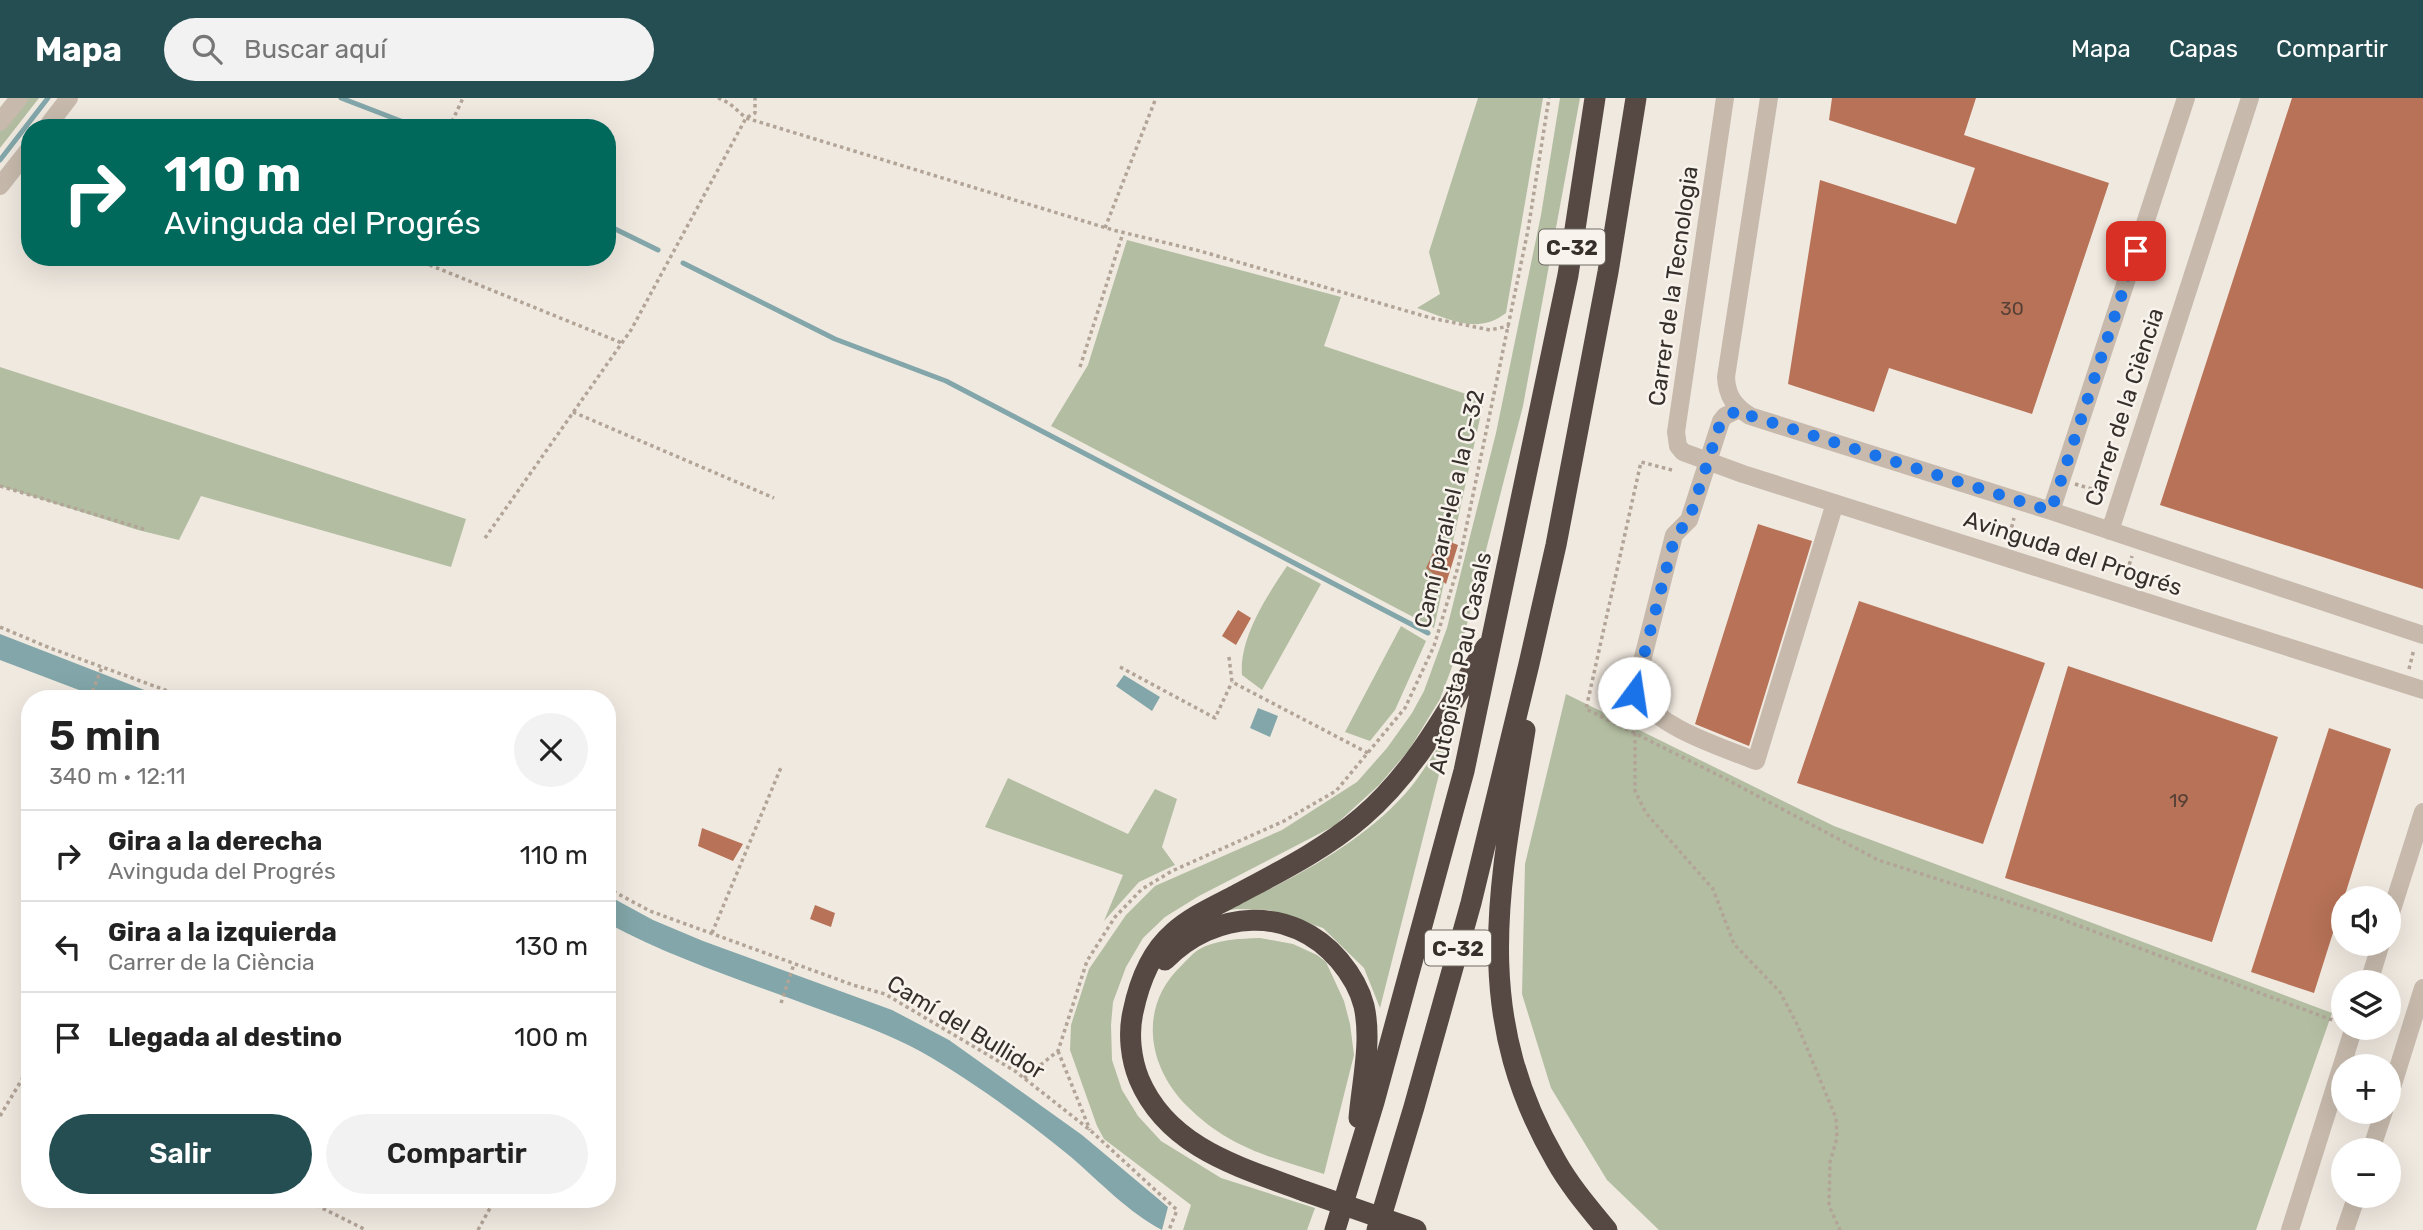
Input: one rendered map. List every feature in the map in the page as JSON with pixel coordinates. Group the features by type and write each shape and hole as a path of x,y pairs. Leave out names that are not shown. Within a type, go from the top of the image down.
{"highway":[{"name":"Autopista Pau Casals","path":"1335,1230 1381,1076 1464,771 1568,275 1595,98"},
{"name":"C-32","path":"1377,1230 1471,903 1529,664 1556,545 1601,310 1636,98"},
{"path":"1416,1230 1231,1164 1207,1153 1183,1137 1162,1117 1146,1095 1135,1068 1131,1040 1132,1017 1137,994 1151,959 1173,933 1212,907 1323,846 1361,818 1387,793 1426,744 1494,633"},
{"path":"1529,664 1526,725 1505,850 1499,907 1497,963 1504,1024 1522,1091 1538,1128 1557,1164 1607,1230"},
{"path":"1137,994 1179,946 1202,932 1226,923 1250,920 1291,926 1329,948 1356,984 1364,1005 1366,1028 1354,1166"}],"street":[{"path":"0,122 19,98"},
{"path":"53,119 69,98"},
{"name":"Carrer de la Tecnologia","path":"1709,463 1683,452 1678,446 1676,432 1726,98"},
{"path":"1769,98 1726,377 1730,397 1739,409 1721,421 1689,520 1675,536 1634,693 1644,705 1682,731 1756,761 1835,503"},
{"name":"Carrer de la Ciència","path":"2051,511 2186,98"},
{"name":"Carrer de la Ciència","path":"2109,531 2250,98"},
{"path":"0,186 21,159"},
{"name":"Avinguda del Progrés","path":"1739,409 1751,416 2051,511 2423,635"},
{"name":"Avinguda del Progrés","path":"1709,463 2423,690"},
{"path":"2399,886 2423,812"},
{"path":"2401,1059 2423,988"},
{"path":"2290,1230 2350,1040"},
{"path":"2345,1230 2353,1208"}],"path":[{"path":"453,119 463,98"},
{"path":"718,98 729,103 746,118 1105,228 1200,251 1431,318 1490,330 1509,326"},
{"path":"485,538 622,342 746,118 755,113 755,98"},
{"path":"1105,228 1156,98"},
{"name":"Camí paral·lel a la C-32","path":"1058,1051 1087,961 1115,917 1142,889 1171,871 1284,821 1336,790 1405,708 1434,646 1458,567 1528,230 1549,98"},
{"path":"1080,367 1123,233"},
{"path":"432,266 622,342"},
{"path":"573,412 774,498"},
{"path":"1672,470 1641,461 1586,709 1878,860 2050,915 2331,1020"},
{"path":"2061,480 2120,498"},
{"path":"0,486 147,530"},
{"path":"2004,556 2019,501"},
{"path":"2120,594 2137,540"},
{"path":"0,627 164,690"},
{"path":"1120,667 1215,718 1232,682 1229,657"},
{"path":"93,690 102,668"},
{"path":"1232,682 1368,753"},
{"path":"1635,733 1635,791 1646,813 1713,889 1734,944 1780,992 1797,1024 1836,1118 1837,1138 1830,1162 1829,1206 1840,1230"},
{"path":"712,933 782,765"},
{"name":"Camí del Bullidor","path":"616,893 650,911 793,965 885,994 1024,1078 1090,1130 1177,1210 1169,1230"},
{"path":"781,1003 793,965"},
{"path":"1024,1078 1058,1051 1090,1130"},
{"path":"0,1116 21,1082"},
{"path":"322,1208 366,1230"},
{"path":"478,1230 490,1208"}],"green space":[{"path":"26,98 39,98 0,148 0,131"},
{"path":"1478,98 1543,98 1506,313 1495,320 1473,324 1451,320 1417,308 1440,294 1429,252"},
{"path":"1560,98 1580,98 1523,406 1465,632 1440,699 1409,750 1379,785 1334,826 1199,896 1165,917 1143,938 1126,967 1113,1002 1112,1060 1122,1090 1138,1116 1161,1141 1221,1178 1315,1208 1307,1230 1183,1230 1191,1205 1104,1139 1097,1126 1070,1050 1071,1025 1089,969 1126,915 1155,886 1282,830 1357,782 1387,748 1424,691 1447,628 1496,433 1541,215"},
{"path":"1127,240 1341,297 1324,346 1484,400 1434,628 1051,426 1088,365"},
{"path":"0,367 466,519 451,567 201,496 179,540 138,530 0,486"},
{"path":"1287,566 1321,584 1262,690 1242,675 1242,661 1256,618"},
{"path":"1401,626 1426,641 1395,710 1370,741 1345,732"},
{"path":"1566,694 1834,826 2331,1013 2331,1016 2256,1230 1659,1230 1607,1180 1551,1088 1522,994 1525,864"},
{"path":"1451,727 1380,1008 1364,968 1323,928 1269,910 1225,911 1297,875 1365,831 1412,786"},
{"path":"1008,778 1128,834 1155,789 1177,799 1162,847 1175,865 1139,882 1104,921 1123,875 985,827"},
{"path":"1260,938 1293,944 1317,955 1326,962 1344,1001 1354,1055 1324,1174 1251,1149 1219,1132 1187,1106 1173,1090 1156,1055 1154,1017 1159,999 1168,981 1182,965 1198,950 1212,944"}],"water":[{"path":"0,634 144,690 79,690 0,660"},
{"path":"1124,675 1160,697 1152,711 1116,686"},
{"path":"1258,708 1278,716 1270,737 1250,728"},
{"path":"616,900 653,920 703,941 892,1010 949,1040 1082,1135 1168,1207 1162,1230 1126,1206 1071,1157 1021,1118 932,1058 870,1028 704,967 616,928"}],"building":[{"path":"1832,98 1976,98 1964,135 2109,183 2032,414 1889,368 1874,412 1788,384 1820,180 1956,224 1975,168 1829,120"},
{"path":"2292,98 2423,98 2423,589 2160,505"},
{"path":"1758,524 1812,541 1749,746 1695,724"},
{"path":"1440,538 1458,545 1446,584 1426,568"},
{"path":"1859,601 2045,663 1983,844 1797,783"},
{"path":"1238,610 1251,618 1236,645 1222,636"},
{"path":"2068,666 2278,737 2212,942 2005,878"},
{"path":"2329,728 2391,749 2348,886 2331,886 2331,939 2314,993 2251,972"},
{"path":"702,828 743,844 733,861 698,846"},
{"path":"815,905 835,913 831,927 810,919"}],"waterway":[{"path":"32,119 48,98"},
{"path":"341,98 396,119"},
{"path":"0,160 21,133"},
{"path":"616,229 658,250"},
{"path":"683,263 835,339 946,381 1428,633"}],"route":[{"path":"1634,693 1675,536 1689,520 1709,463 1716,430 1726,416 1739,409 1751,416 2051,511 2136,251"}]}
